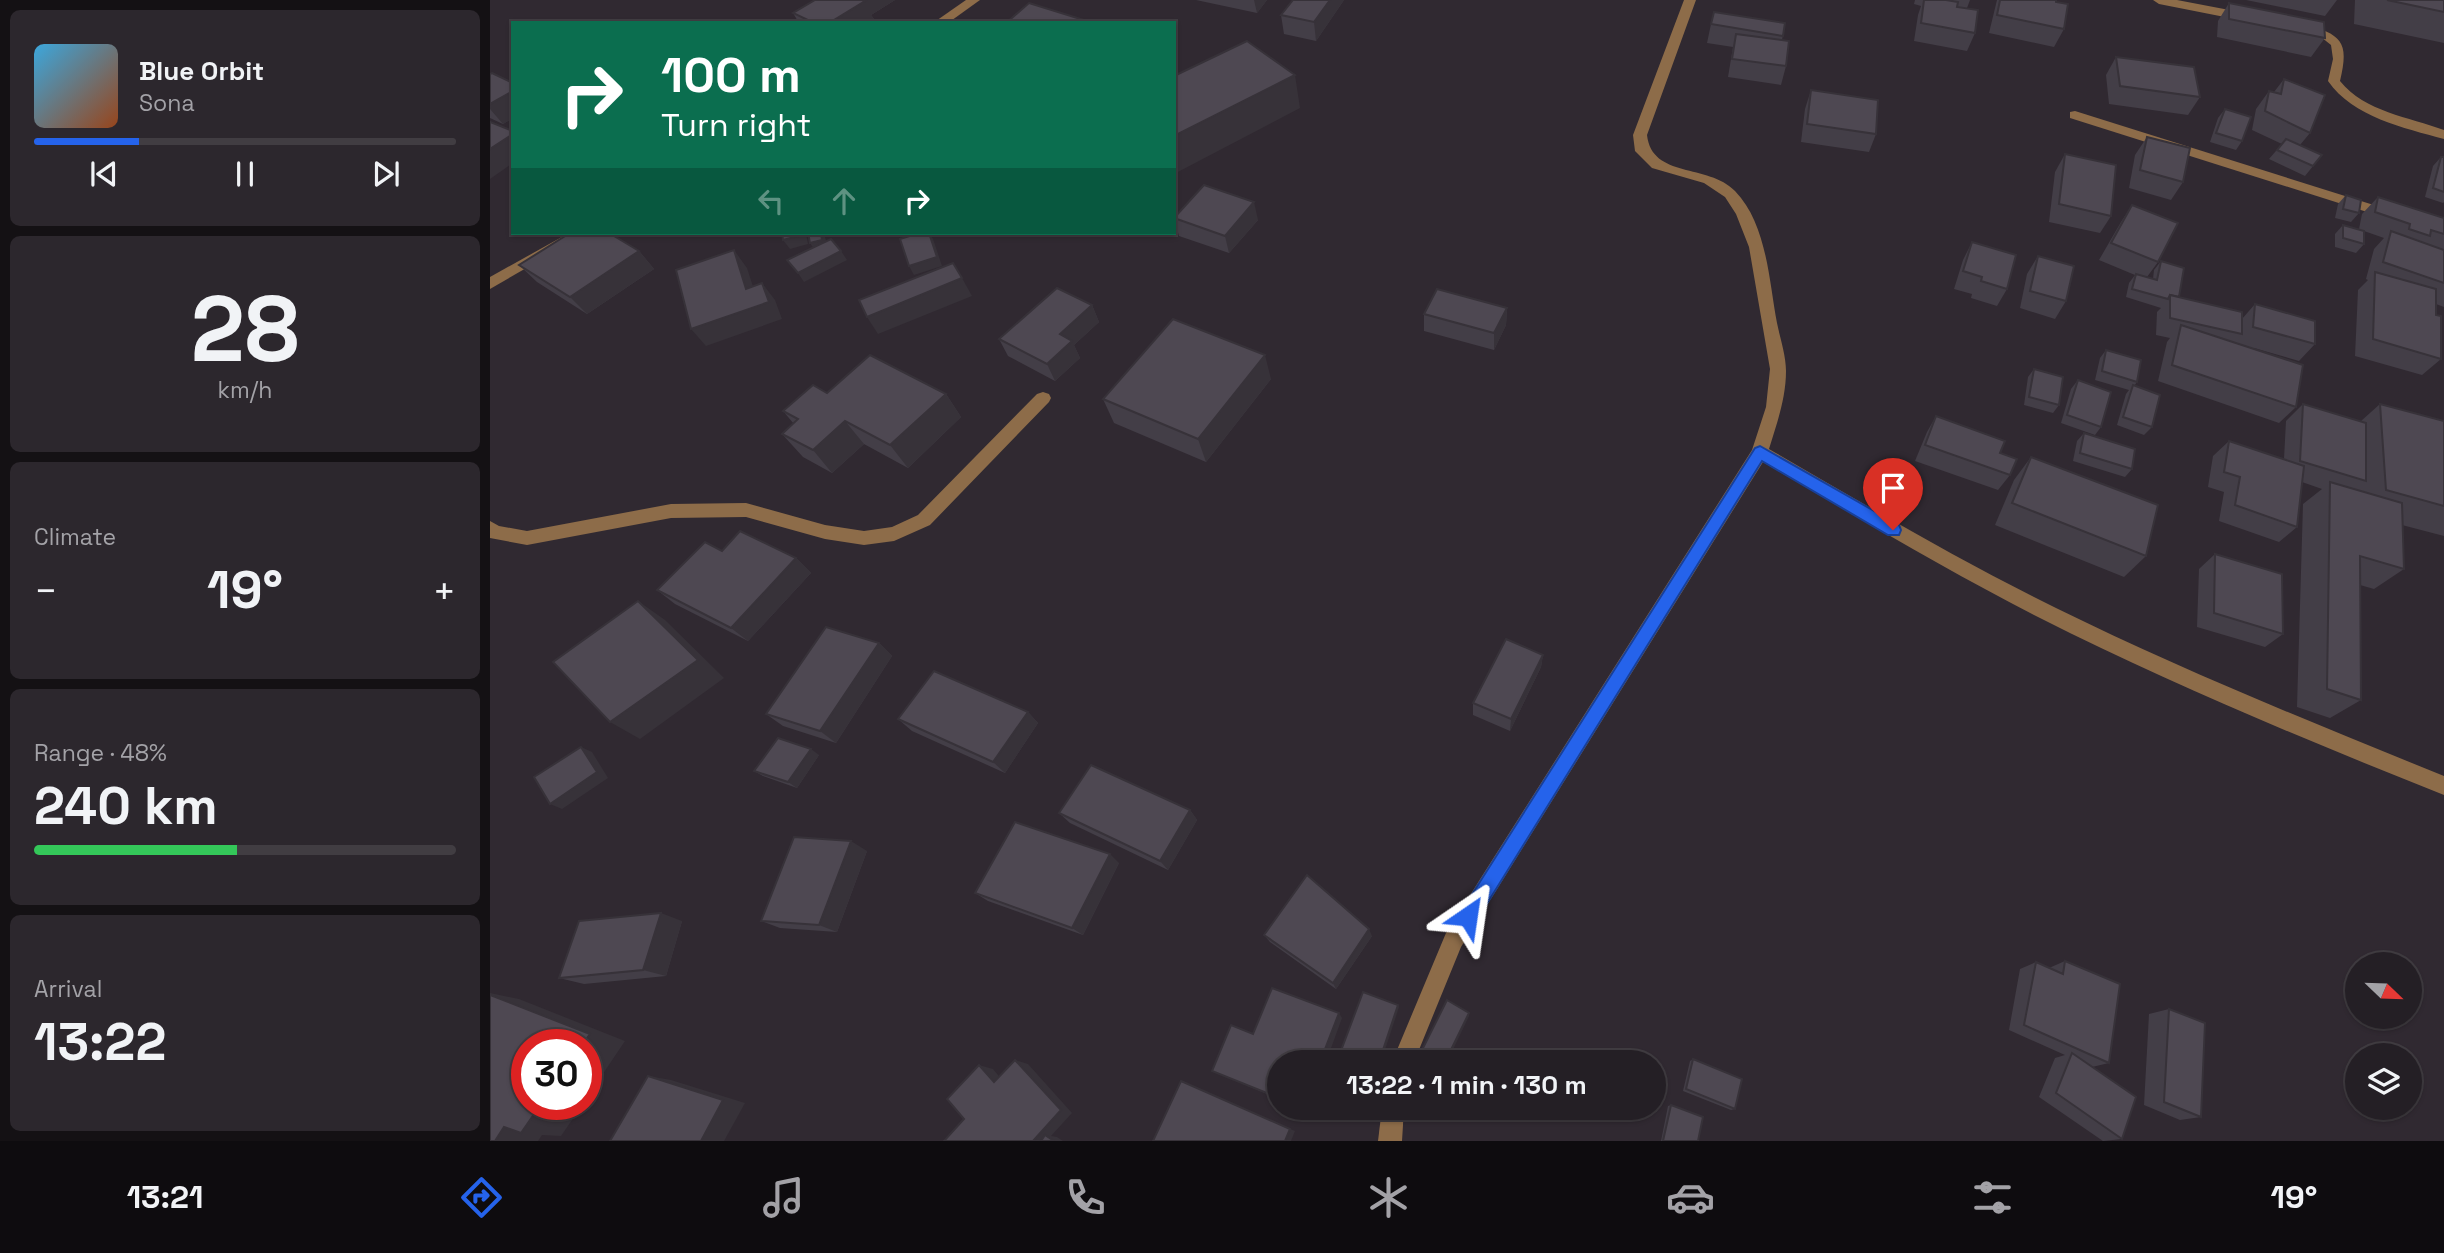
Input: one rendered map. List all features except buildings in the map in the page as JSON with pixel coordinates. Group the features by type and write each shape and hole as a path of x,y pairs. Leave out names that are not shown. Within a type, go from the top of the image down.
{"street":[{"path":"942,21 974,0"},
{"path":"1408,1050 1454,940 1760,452 1774,407 1778,369 1755,247 1743,213 1730,194 1709,180 1657,165 1642,151 1640,135 1690,0"},
{"path":"2159,0 2264,20"},
{"path":"2288,25 2322,32 2336,41 2342,55 2334,81 2340,92 2356,103 2444,135"},
{"path":"2075,116 2404,219"},
{"path":"490,284 576,235"},
{"path":"490,528 494,532 527,538 671,511 746,510 825,532 864,538 894,534 924,520 1043,398"},
{"path":"1760,452 1893,530 2088,633 2293,724 2444,786"},
{"path":"1391,1141 1392,1120"}],"route":[{"path":"1468,916 1760,452 1893,530"}]}
